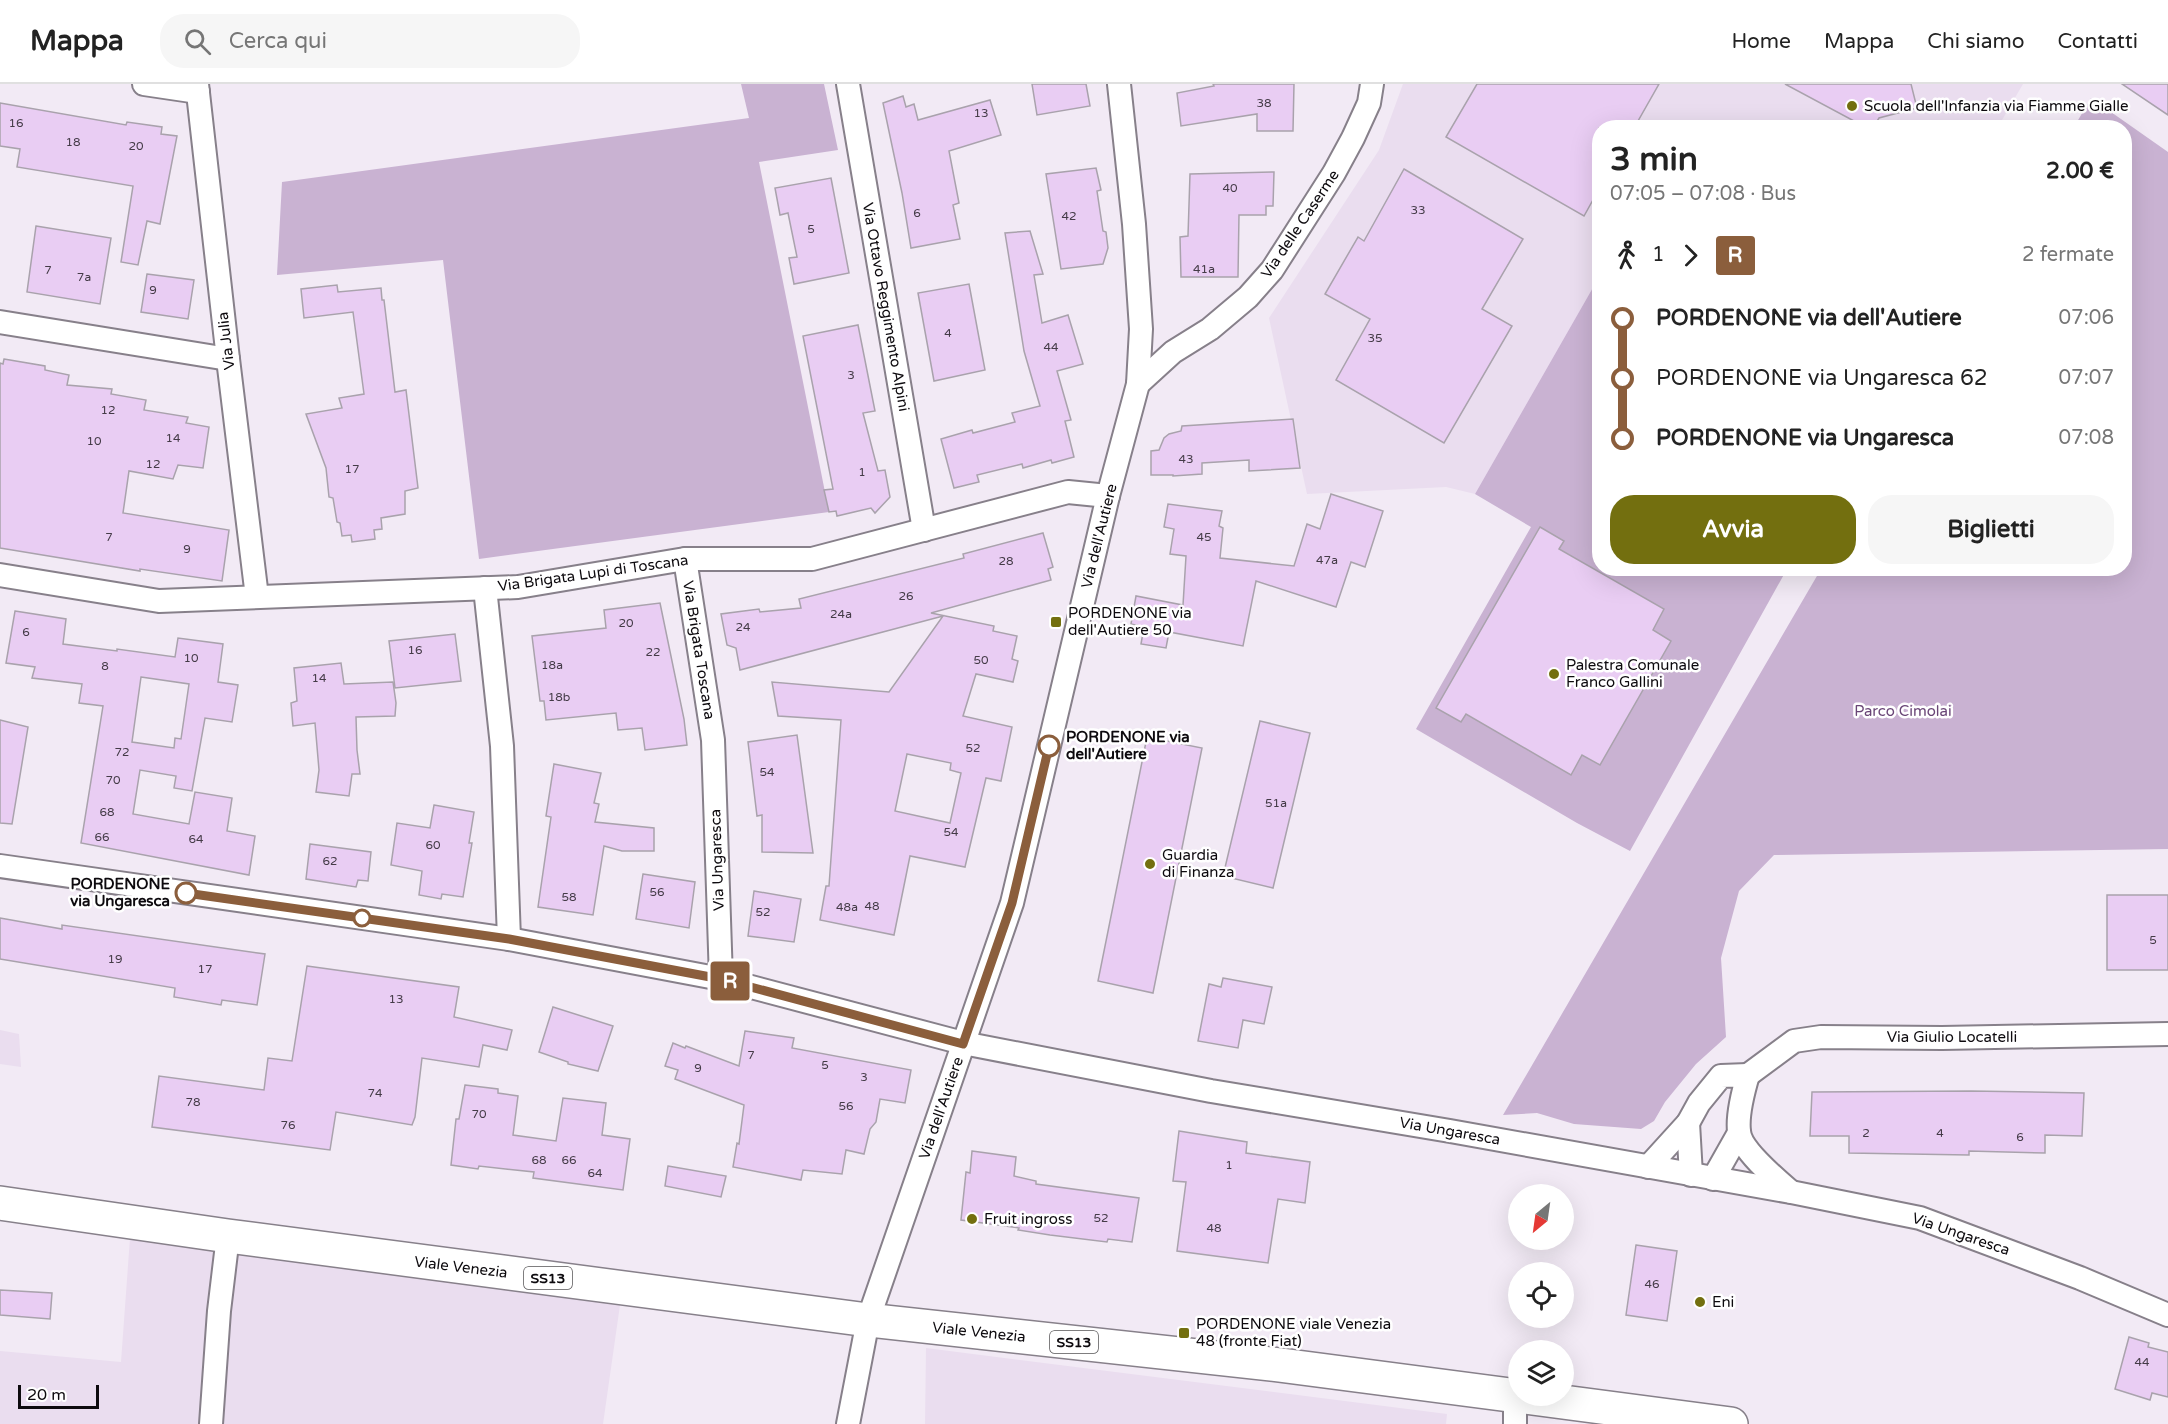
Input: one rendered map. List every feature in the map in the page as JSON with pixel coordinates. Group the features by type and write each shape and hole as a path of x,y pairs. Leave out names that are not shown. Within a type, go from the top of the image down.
{"main road":[{"name":"Viale Venezia","path":"0,1203 228,1236 868,1320 1280,1365 1515,1410 1731,1424"}],"street":[{"path":"144,84 198,88"},
{"name":"Via Ottavo Reggimento Alpini","path":"848,84 924,530"},
{"name":"Via dell'Autiere","path":"848,1424 868,1320 1012,903 1108,496 1138,384 1141,329 1134,224 1119,84"},
{"name":"Via delle Caserme","path":"1138,384 1173,352 1210,329 1248,297 1272,270 1334,173 1353,138 1369,103 1372,84"},
{"name":"Via Julia","path":"198,88 257,597"},
{"path":"0,322 228,359"},
{"name":"Via Brigata Lupi di Toscana","path":"0,575 159,600 518,587 685,559 812,559 1068,492 1108,496"},
{"name":"Via Brigata Toscana","path":"685,559 713,741"},
{"path":"485,588 502,746 509,939"},
{"name":"Via Ungaresca","path":"713,741 721,979"},
{"name":"Via Ungaresca","path":"0,866 509,939 721,979 963,1044 1211,1091 1791,1192 1920,1218 2080,1278 2168,1315"},
{"name":"Via Giulio Locatelli","path":"1748,1075 1794,1041 1821,1037 1942,1038 2168,1034"},
{"path":"1648,1167 1688,1123 1699,1102 1721,1076 1748,1075 1743,1092 1739,1133 1702,1177"},
{"path":"1688,1123 1702,1177"},
{"path":"1739,1133 1757,1161 1791,1192"},
{"path":"211,1424 219,1311 228,1236"}],"shaded area":[{"path":"1403,84 2023,84 2002,120 1592,120 1592,289 1475,494 1446,487 1307,494 1269,318 1379,150"},
{"path":"0,1030 19,1034 21,1067 0,1064"},
{"path":"130,1238 620,1305 603,1424 0,1424 0,1351 121,1362"},
{"path":"926,1348 1447,1414 1446,1424 925,1424"}],"green space":[{"path":"741,84 824,84 838,150 759,162 829,512 479,559 443,260 277,275 282,182 749,118"},
{"name":"Parco Cimolai","path":"2091,98 2122,120 2078,120"},
{"name":"Parco Cimolai","path":"2132,127 2168,152 2168,849 1774,855 1739,891 1721,958 1726,1037 1696,1064 1665,1102 1654,1121 1641,1129 1574,1124 1537,1113 1503,1115 1817,576 2132,576"},
{"path":"1592,289 1592,576 1783,576 1630,851 1577,823 1416,729 1531,527 1475,494"}],"building":[{"path":"1032,84 1086,84 1090,106 1037,115"},
{"path":"1213,84 1294,84 1293,131 1257,131 1257,114 1181,126 1177,93 1214,86"},
{"path":"1477,84 1659,84 1639,120 1592,120 1592,202 1584,216 1446,137"},
{"path":"1785,84 1911,84 1917,108 1878,120 1852,120"},
{"path":"2122,84 2168,84 2168,115"},
{"path":"903,96 906,107 914,104 918,120 990,100 1001,135 949,151 959,203 953,205 960,239 911,248 883,103"},
{"path":"0,103 126,125 127,122 162,127 161,134 177,136 160,224 147,221 138,265 121,262 133,186 17,167 20,149 0,146"},
{"path":"1096,168 1101,190 1097,191 1103,231 1106,232 1108,248 1103,264 1061,269 1046,174"},
{"path":"1404,169 1523,239 1482,309 1512,326 1444,443 1336,380 1370,319 1325,294 1358,237 1364,241"},
{"path":"1274,172 1273,206 1266,206 1266,215 1239,215 1238,277 1181,277 1180,237 1188,236 1190,174"},
{"path":"831,178 849,273 794,284 789,258 797,257 788,213 780,215 775,188"},
{"path":"36,226 111,238 100,304 27,292"},
{"path":"1030,231 1043,274 1034,275 1042,323 1068,315 1083,364 1057,371 1071,420 1065,421 1074,457 1052,463 1051,460 1023,468 1022,464 977,475 979,482 954,488 941,439 972,430 973,433 1015,422 1012,413 1040,406 1024,351 1005,233"},
{"path":"147,274 194,280 188,319 141,312"},
{"path":"969,284 985,370 934,381 918,293"},
{"path":"337,285 338,292 381,288 395,392 406,390 418,488 405,491 405,514 381,518 382,529 374,530 375,539 352,542 351,535 342,536 333,498 329,497 326,468 306,414 342,408 339,398 364,394 353,312 304,318 301,289"},
{"path":"858,325 875,411 863,413 878,471 885,470 890,497 875,513 871,508 837,516 836,511 829,512 824,490 833,489 803,336"},
{"path":"4,359 45,366 45,370 69,375 67,385 112,389 111,394 146,400 144,410 188,417 186,423 209,427 203,468 178,465 173,479 129,471 123,513 229,530 222,581 140,569 140,571 0,548 0,363 3,364"},
{"path":"1293,419 1300,468 1249,471 1249,460 1202,463 1202,474 1151,475 1151,451 1159,450 1164,438 1181,431 1182,426"},
{"path":"1331,494 1383,511 1365,567 1351,562 1336,607 1256,581 1243,646 1169,632 1166,648 1141,644 1144,627 1131,624 1136,596 1183,605 1186,556 1170,554 1174,529 1164,527 1168,504 1222,511 1219,526 1223,528 1220,558 1294,566 1307,524 1320,529"},
{"name":"Palestra Comunale Franco Gallini","path":"1540,527 1564,541 1559,549 1592,568 1592,576 1606,576 1664,609 1653,630 1671,641 1600,765 1582,755 1571,775 1466,714 1461,722 1436,708"},
{"path":"1043,533 1053,567 1048,569 1051,580 931,613 994,626 993,631 1017,636 1012,659 1018,661 1013,682 976,674 963,716 1012,727 1001,781 986,778 965,867 910,856 894,935 820,920 826,886 829,886 841,720 778,716 772,682 889,692 943,616 740,670 736,648 727,645 721,614 759,609 760,612 801,608 799,599 964,558 963,554","holes":["907,754 951,763 950,770 961,773 950,823 895,811"]},
{"path":"660,603 684,719 687,745 645,750 642,728 618,730 616,713 546,720 544,701 540,701 532,636 606,628 604,610"},
{"path":"15,611 66,619 63,644 175,657 178,638 223,644 218,682 238,685 232,722 205,718 192,791 174,788 176,776 140,770 133,814 189,824 195,792 232,798 227,831 255,836 249,875 81,843 103,706 79,703 82,684 32,678 35,667 6,663","holes":["141,677 189,684 181,739 175,738 174,748 132,742"]},
{"path":"455,634 461,681 395,688 389,641"},
{"path":"341,663 344,684 393,682 396,703 395,716 356,717 360,774 352,774 349,796 316,792 319,770 315,723 293,726 291,703 297,701 294,668"},
{"path":"0,720 28,727 12,824 0,823"},
{"path":"1260,721 1310,733 1273,888 1223,876"},
{"path":"797,735 813,853 762,852 762,815 757,816 748,742"},
{"name":"Guardia di Finanza","path":"1147,737 1202,748 1153,993 1098,981"},
{"path":"554,764 601,773 594,803 599,804 595,822 654,828 654,851 622,851 604,846 593,915 538,907 551,817 546,816"},
{"path":"434,805 474,812 469,843 472,843 463,897 442,894 441,899 419,895 422,871 391,865 397,823 430,828"},
{"path":"310,844 371,852 368,881 358,880 356,887 306,879"},
{"path":"643,874 695,882 689,928 636,919"},
{"path":"754,891 801,899 794,942 748,936"},
{"path":"2107,895 2168,895 2168,970 2107,970"},
{"path":"0,918 62,929 62,925 265,954 257,1005 222,1000 221,1005 174,997 175,988 0,959"},
{"path":"307,966 459,987 454,1017 512,1030 507,1050 483,1045 479,1067 422,1058 412,1125 336,1112 330,1150 152,1127 159,1076 264,1090 268,1058 292,1061"},
{"path":"1223,978 1272,987 1264,1024 1243,1020 1238,1048 1198,1041 1209,984 1221,987"},
{"path":"553,1007 613,1026 598,1071 568,1064 568,1062 539,1052"},
{"path":"745,1031 794,1038 792,1048 911,1070 905,1103 880,1099 876,1122 870,1129 864,1154 846,1150 842,1174 803,1170 801,1180 733,1167 737,1143 739,1144 744,1105 675,1079 678,1070 665,1066 673,1043 739,1066"},
{"path":"465,1085 498,1089 498,1093 518,1096 513,1135 556,1141 563,1098 606,1103 602,1135 630,1139 623,1190 533,1178 534,1172 451,1165 456,1119 459,1119"},
{"path":"1812,1092 2084,1093 2082,1136 2045,1135 2045,1153 1969,1151 1969,1155 1849,1153 1849,1136 1810,1136"},
{"path":"1179,1131 1247,1142 1246,1153 1310,1162 1305,1203 1278,1199 1268,1263 1177,1251 1186,1182 1173,1181"},
{"path":"972,1151 1016,1157 1014,1176 1036,1181 1036,1184 1139,1198 1132,1242 1108,1239 1107,1242 1050,1235 961,1220 966,1172 970,1173"},
{"path":"668,1166 726,1176 721,1197 665,1186"},
{"path":"1636,1245 1677,1251 1667,1321 1626,1315"},
{"path":"0,1290 52,1293 50,1319 0,1315"},
{"path":"2129,1337 2149,1343 2148,1347 2168,1352 2168,1397 2152,1393 2150,1400 2115,1389"}],"bus line":[{"name":"R","path":"186,893 509,939 721,979 963,1044 1012,903 1049,746"}],"place":[{"name":"Scuola dell'Infanzia via Fiamme Gialle","path":"1852,106"},
{"name":"PORDENONE via dell'Autiere 50","path":"1056,622"},
{"name":"Palestra Comunale Franco Gallini","path":"1554,674"},
{"name":"PORDENONE via dell'Autiere","path":"1049,746"},
{"name":"Guardia di Finanza","path":"1150,864"},
{"name":"PORDENONE via Ungaresca","path":"186,893"},
{"name":"Fruit ingross","path":"972,1219"},
{"name":"Eni","path":"1700,1302"},
{"name":"PORDENONE viale Venezia 48 (fronte Fiat)","path":"1184,1333"}]}
